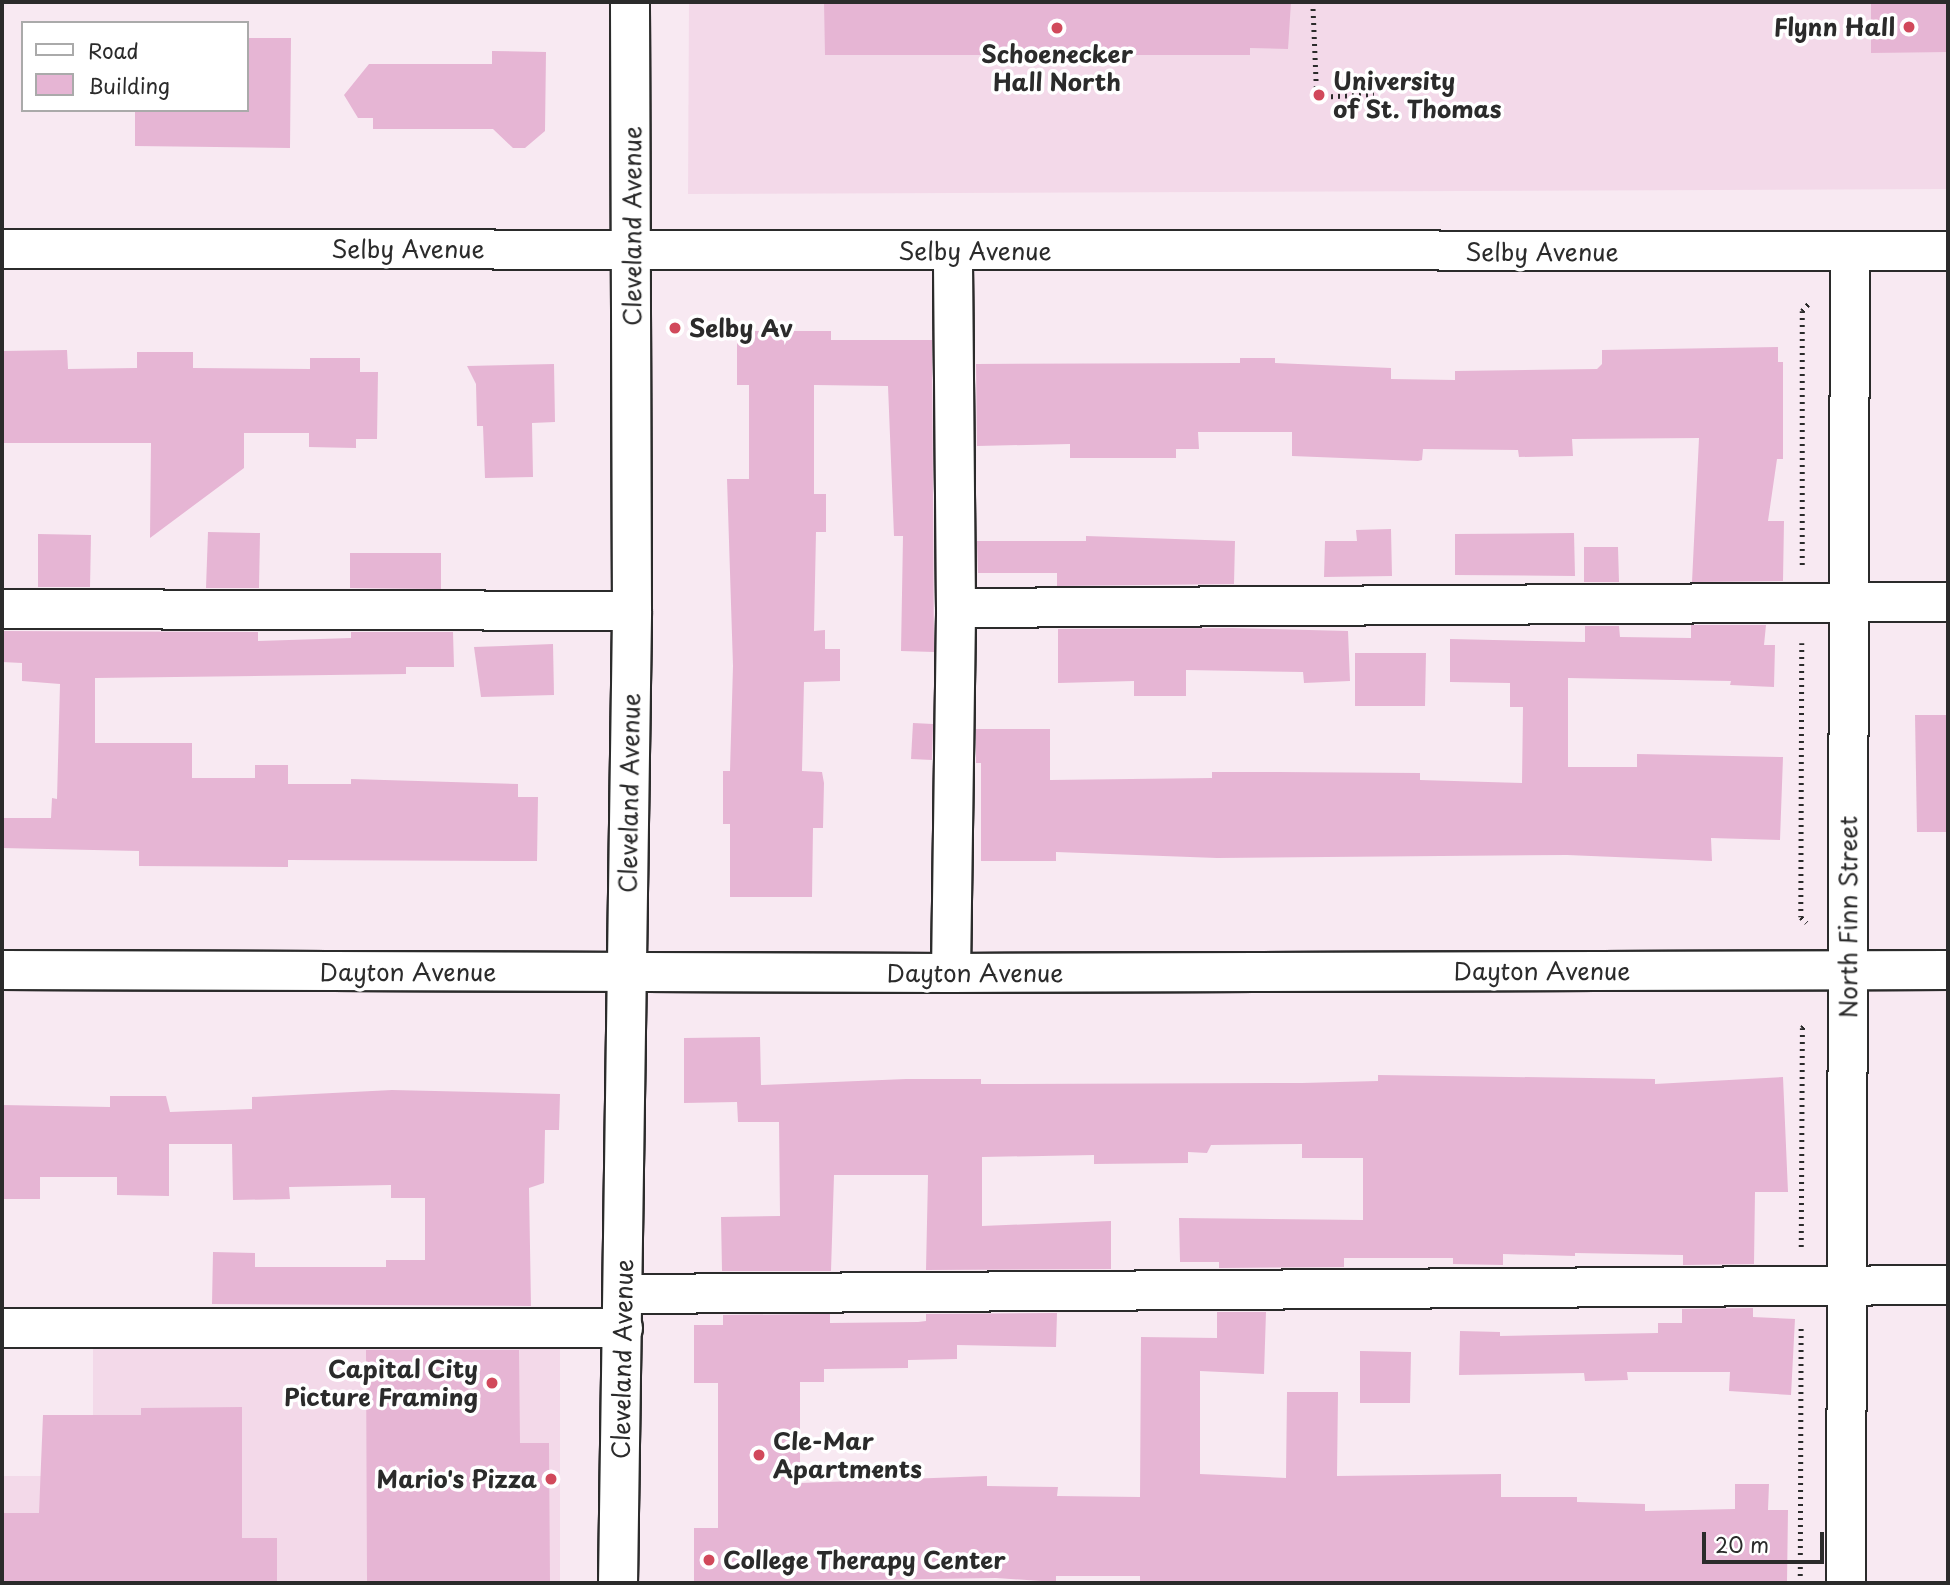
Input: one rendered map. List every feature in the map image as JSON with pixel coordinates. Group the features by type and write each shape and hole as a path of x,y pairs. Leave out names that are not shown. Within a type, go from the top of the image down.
{"street":[{"name":"Cleveland Avenue","path":"618,1583 632,611 633,249 630,2"},
{"name":"Selby Avenue","path":"2,249 1948,251"},
{"path":"951,973 956,608 953,251"},
{"name":"North Finn Street","path":"1846,1583 1850,252"},
{"path":"956,608 1948,602"},
{"path":"2,609 632,611"},
{"name":"Dayton Avenue","path":"2,970 951,973 1948,970"},
{"path":"2,1328 623,1311 1847,1284 1948,1285"}],"path":[{"path":"1313,2 1317,97 1374,94"}],"shaded area":[{"name":"University of St. Thomas","path":"689,2 1948,2 1948,189 688,194"},
{"path":"93,1334 560,1338 560,1583 2,1583 2,1476 93,1476"}],"building":[{"name":"Schoenecker Hall North","path":"824,2 1291,2 1288,49 1250,48 1250,55 825,55"},
{"name":"Flynn Hall","path":"1871,2 1948,2 1948,52 1871,53"},
{"path":"248,38 291,38 290,148 135,146 135,112 248,112"},
{"path":"492,51 546,52 545,131 525,148 513,148 493,129 373,129 373,118 358,118 344,95 369,64 492,64"},
{"path":"737,331 831,331 831,340 932,340 934,652 901,651 903,536 894,536 888,386 814,385 814,494 826,494 826,532 816,532 814,631 825,630 825,649 840,649 840,681 804,682 802,771 822,772 824,783 823,828 813,828 812,897 730,897 730,824 723,824 723,771 730,771 733,666 727,479 749,479 749,385 737,385"},
{"path":"1778,347 1778,362 1783,362 1783,459 1777,459 1768,521 1784,521 1783,581 1692,582 1699,438 1572,439 1573,456 1519,457 1518,450 1423,449 1422,460 1418,461 1292,456 1292,432 1198,432 1199,449 1176,449 1176,458 1070,458 1070,444 977,446 976,364 1240,363 1240,358 1275,358 1275,363 1391,368 1391,379 1455,380 1455,371 1597,369 1602,364 1602,350"},
{"path":"67,350 68,369 137,368 137,352 193,352 193,368 310,369 310,358 360,358 360,372 378,372 377,439 356,439 356,448 309,447 309,433 244,433 244,468 150,538 151,443 2,443 2,351"},
{"path":"554,364 555,422 532,423 533,477 485,478 483,426 477,426 476,384 467,366"},
{"path":"1391,529 1392,576 1324,577 1325,541 1357,541 1356,530"},
{"path":"208,532 260,533 259,588 206,588"},
{"path":"1574,533 1575,576 1455,575 1455,534"},
{"path":"38,534 91,535 90,587 38,587"},
{"path":"1086,536 1235,541 1234,584 1057,586 1057,573 978,573 977,541 1086,541"},
{"path":"1584,547 1618,547 1619,582 1584,582"},
{"path":"350,553 441,553 441,589 350,588"},
{"path":"1691,625 1766,625 1764,645 1775,645 1774,687 1730,685 1731,681 1568,678 1568,767 1637,767 1637,754 1783,757 1780,840 1711,838 1712,861 1567,855 1217,858 1056,852 1056,861 981,861 981,763 976,763 976,729 1050,729 1050,780 1212,778 1212,772 1278,772 1420,773 1420,780 1522,783 1523,707 1510,707 1510,683 1450,682 1450,639 1585,642 1585,626 1619,626 1620,637 1691,638"},
{"path":"1232,628 1348,631 1350,681 1304,683 1303,672 1186,670 1186,696 1134,696 1134,681 1058,683 1058,629"},
{"path":"2,631 258,632 258,641 351,638 351,632 453,632 454,667 406,667 406,674 95,678 95,743 192,743 192,778 255,778 255,765 288,765 288,784 351,784 351,779 518,784 518,797 538,797 537,861 288,860 288,867 139,866 139,851 2,848 2,818 51,818 52,798 57,799 60,684 22,681 22,663 2,662"},
{"path":"553,644 554,695 481,697 474,647"},
{"path":"1355,653 1426,653 1425,706 1355,706"},
{"path":"1915,715 1948,715 1948,832 1917,832"},
{"path":"913,723 933,724 932,760 911,759"},
{"path":"760,1037 761,1085 906,1079 981,1079 981,1084 1302,1083 1378,1081 1378,1075 1655,1079 1655,1084 1783,1077 1788,1192 1755,1192 1754,1264 1683,1265 1683,1255 1575,1253 1575,1256 1503,1254 1503,1265 1453,1264 1453,1258 1344,1258 1344,1267 1219,1268 1219,1262 1180,1262 1179,1218 1363,1220 1363,1158 1302,1158 1302,1144 1211,1145 1207,1153 1188,1152 1188,1163 1094,1164 1094,1155 982,1157 982,1226 1111,1221 1111,1269 926,1270 928,1175 834,1175 831,1271 722,1271 721,1217 780,1216 779,1122 738,1122 737,1102 684,1103 684,1038"},
{"path":"392,1090 560,1094 559,1130 545,1130 544,1183 529,1188 531,1306 212,1304 213,1252 255,1253 255,1267 386,1267 386,1260 425,1260 425,1198 391,1198 391,1185 289,1187 290,1199 233,1200 232,1144 169,1144 169,1196 117,1195 117,1177 40,1177 40,1199 2,1199 2,1105 110,1107 110,1096 166,1096 170,1112 252,1109 252,1097"},
{"path":"1753,1308 1753,1317 1795,1319 1791,1395 1729,1391 1730,1372 1627,1372 1628,1380 1585,1381 1584,1373 1459,1375 1460,1331 1500,1332 1500,1336 1658,1333 1658,1323 1682,1323 1682,1309"},
{"path":"1217,1312 1266,1312 1264,1374 1200,1371 1200,1474 1286,1478 1287,1392 1338,1392 1337,1476 1501,1474 1501,1497 1577,1497 1577,1502 1645,1504 1645,1511 1735,1509 1735,1484 1769,1484 1768,1510 1788,1510 1787,1583 1140,1581 1140,1576 1056,1576 1056,1582 996,1578 694,1583 694,1528 718,1528 718,1383 694,1383 694,1325 723,1325 723,1315 830,1314 830,1323 918,1322 926,1321 926,1314 1057,1313 1056,1347 957,1345 957,1359 908,1360 908,1368 824,1369 824,1382 800,1382 800,1483 987,1476 987,1486 1058,1487 1057,1496 1140,1497 1141,1337 1217,1338"},
{"path":"366,1350 519,1350 520,1443 549,1443 550,1583 367,1583"},
{"path":"1360,1351 1411,1352 1410,1403 1360,1403"},
{"path":"242,1407 242,1538 277,1538 277,1583 2,1583 2,1513 39,1513 43,1415 141,1415 141,1408"}],"place":[{"name":"Flynn Hall","path":"1909,27"},
{"name":"Schoenecker Hall North","path":"1057,28"},
{"name":"University of St. Thomas","path":"1319,95"},
{"name":"Selby Av","path":"675,328"},
{"name":"Capital City Picture Framing","path":"492,1383"},
{"name":"Cle-Mar Apartments","path":"759,1455"},
{"name":"Mario's Pizza","path":"551,1479"},
{"name":"College Therapy Center","path":"709,1560"}]}
